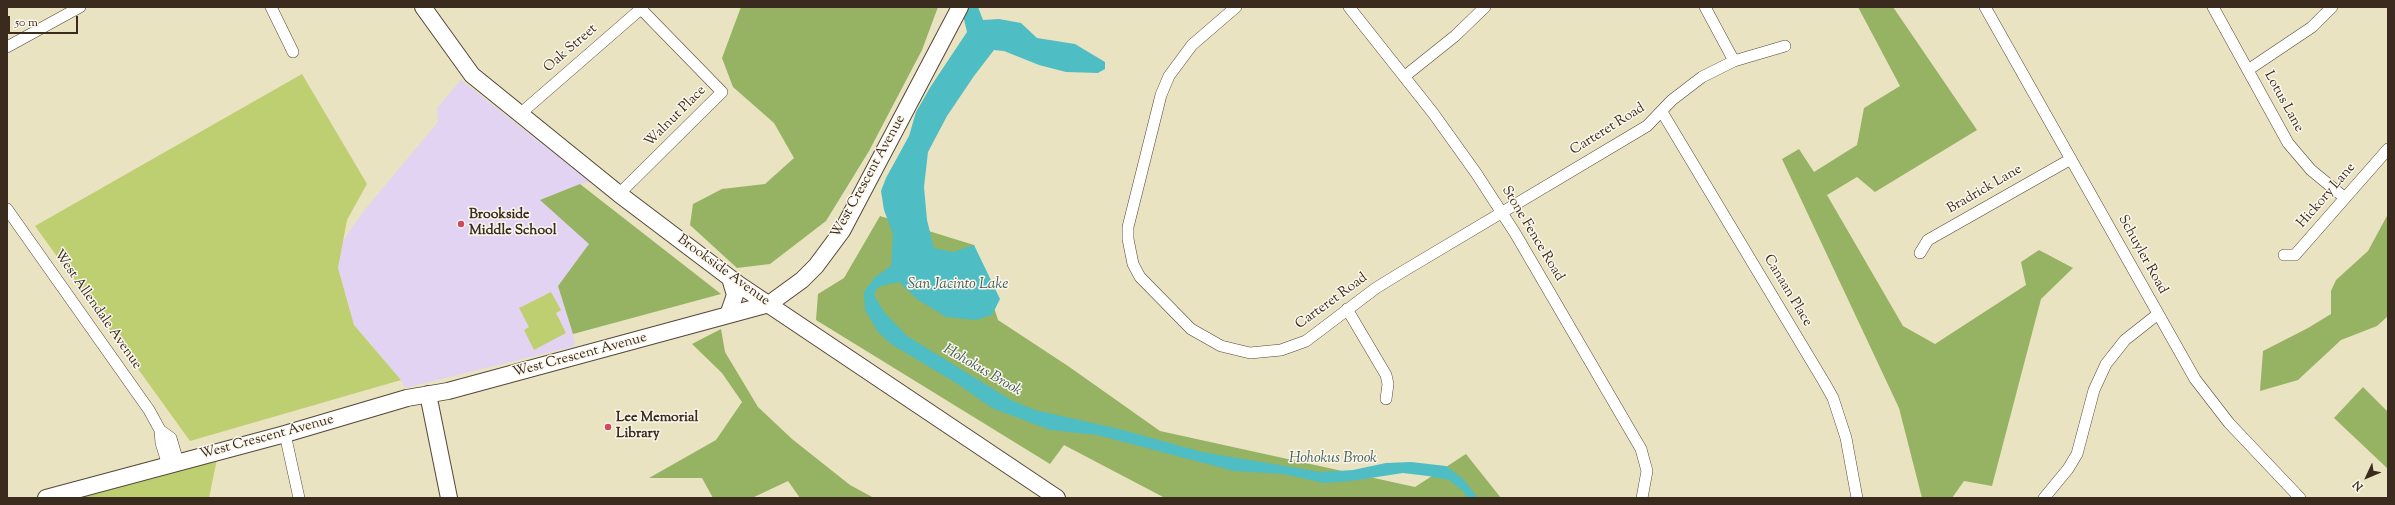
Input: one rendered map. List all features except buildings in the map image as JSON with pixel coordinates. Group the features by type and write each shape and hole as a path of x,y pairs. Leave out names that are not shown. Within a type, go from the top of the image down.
{"main road":[{"name":"Brookside Avenue","path":"423,7 466,69 619,194 730,278 1057,498"},
{"name":"West Crescent Avenue","path":"46,498 285,434 407,398 487,381 769,304 802,280 816,266 842,231 960,8"},
{"path":"728,315 735,295 730,278"},
{"path":"428,394 450,498"}],"street":[{"path":"7,47 80,7"},
{"path":"271,7 293,52"},
{"name":"Carteret Road","path":"1236,7 1192,45 1176,66 1161,95 1128,227 1129,252 1133,264 1148,287 1191,329 1204,339 1234,350 1265,353 1298,345 1347,309 1402,272 1647,126 1683,90 1702,77 1734,61 1785,46"},
{"name":"Stone Fence Road","path":"1349,7 1405,76 1476,173 1502,213 1641,449 1646,471 1642,498"},
{"path":"1405,76 1455,36 1485,7"},
{"path":"1705,7 1734,61"},
{"name":"Schuyler Road","path":"1985,7 2158,314 2211,402 2298,497"},
{"name":"Lotus Lane","path":"2213,7 2298,156 2310,170 2345,198"},
{"path":"2248,70 2312,27 2332,7"},
{"name":"Oak Street","path":"520,114 642,8"},
{"name":"Walnut Place","path":"619,194 722,92 642,8"},
{"name":"Canaan Place","path":"1662,112 1833,398 1846,438 1857,498"},
{"name":"Hickory Lane","path":"2284,255 2295,255 2388,149"},
{"name":"Bradrick Lane","path":"1920,253 1928,240 2070,159"},
{"name":"West Allendale Avenue","path":"7,210 149,410 160,430 171,438 173,463"},
{"path":"1347,309 1386,375 1388,384 1386,399"},
{"path":"2044,498 2068,469 2076,454 2094,390 2106,364 2125,340 2158,314"},
{"path":"285,434 299,498"}],"shaded area":[{"name":"Brookside Middle School","path":"461,80 590,182 580,184 589,244 558,286 573,334 575,346 405,388 401,380 354,325 338,268 343,240 367,207 438,122 437,108"}],"green space":[{"path":"741,7 938,7 922,50 869,151 826,221 770,264 737,268 690,225 693,204 722,189 765,184 794,158 774,123 733,87 722,58"},
{"path":"1858,7 1893,7 1977,130 1875,192 1857,177 1827,195 1903,326 1935,344 2026,285 2021,262 2039,250 2073,268 2041,299 1992,486 1964,481 1952,498 1922,498 1899,408 1782,159 1799,149 1814,172 1857,145 1864,108 1900,86"},
{"path":"302,74 367,184 347,220 338,268 354,325 401,380 190,441 35,226"},
{"path":"580,184 721,294 573,334 558,286 589,244 540,200"},
{"path":"2388,214 2388,316 2377,326 2341,340 2298,380 2260,391 2263,351 2308,328 2331,314 2331,291 2336,280 2368,251"},
{"path":"880,216 974,245 998,320 1068,366 1160,431 1415,487 1466,454 1501,498 1165,498 1064,445 1050,464 816,320 818,294 844,278"},
{"path":"551,292 561,310 556,313 566,333 534,350 524,330 529,327 519,308"},
{"path":"721,329 725,352 758,407 792,439 850,485 874,498 800,498 788,481 752,498 713,498 702,478 649,478 716,440 742,402 722,373 692,344"},
{"path":"2363,387 2388,412 2388,469 2334,418"},
{"path":"217,459 209,498 73,498"}],"water":[{"name":"San Jacinto Lake","path":"961,7 978,7 983,20 999,19 1021,23 1037,38 1075,44 1105,62 1105,69 1098,73 1066,72 1039,65 1004,51 994,50 974,76 947,116 928,152 924,187 927,220 934,248 953,252 974,245 1000,299 992,315 976,320 946,317 918,300 899,282 877,288 874,295 884,312 907,336 1011,400 1035,410 1119,429 1202,452 1321,472 1353,470 1386,463 1411,462 1446,466 1463,479 1478,498 1467,498 1464,492 1449,480 1428,476 1403,473 1351,481 1324,483 1283,474 1234,471 1097,435 1050,430 992,408 956,383 891,344 878,332 865,310 864,292 875,277 891,266 893,234 884,210 881,191 886,178 909,136 916,112 931,86 967,32"}],"place":[{"name":"Brookside Middle School","path":"461,224"},
{"name":"Lee Memorial Library","path":"608,427"}],"water label":[{"name":"Hohokus Brook","path":"982,371"},
{"name":"Hohokus Brook","path":"1333,459"}]}
